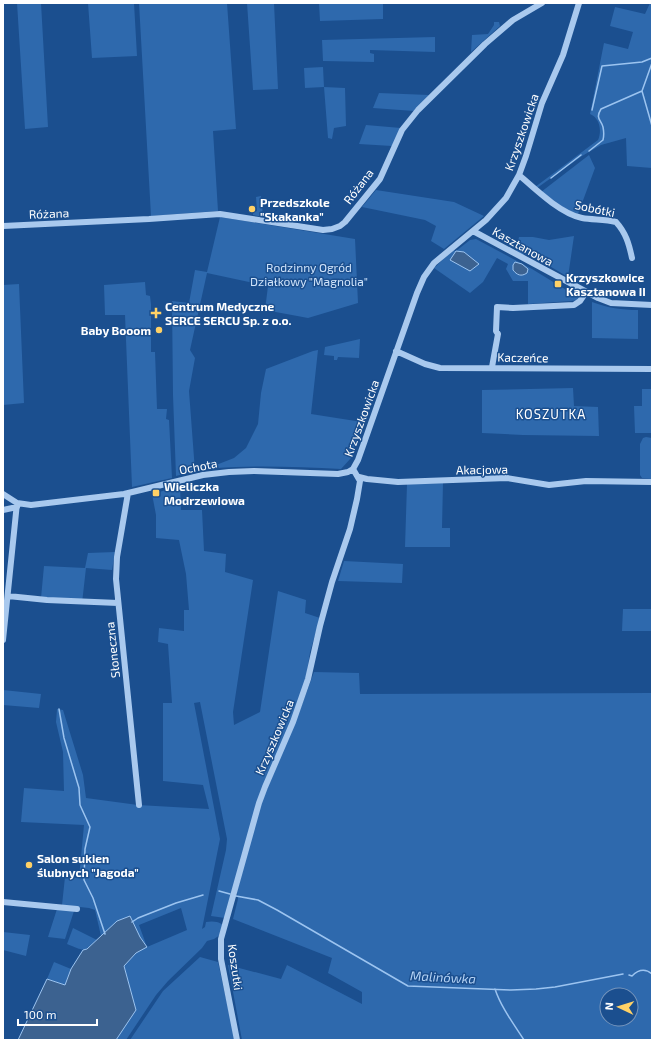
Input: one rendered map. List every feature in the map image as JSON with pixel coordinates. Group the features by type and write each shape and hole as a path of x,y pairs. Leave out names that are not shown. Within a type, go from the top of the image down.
{"street":[{"name":"Różana","path":"3,226 103,222 220,214 323,230 332,230 345,222 380,180 402,130 418,110 491,39 513,20 542,3"},
{"name":"Krzyszkowicka","path":"233,898 265,787 293,722 308,679 314,647 353,516 359,486 359,477 354,469 417,293 426,274 434,263 486,220 506,198 519,175 542,103 563,55 579,3"},
{"name":"Sobótki","path":"519,175 568,214 582,218 616,222 624,231 628,240 632,258"},
{"name":"Kasztanowa","path":"473,231 586,292 611,303 652,306"},
{"path":"492,367 498,334 496,331 497,307 574,305 580,301 586,292"},
{"name":"Kaczeńce","path":"396,351 425,364 440,368 492,367 652,369"},
{"name":"Ochota","path":"3,510 17,505 128,494 212,474 254,471 338,474 354,469"},
{"name":"Akacjowa","path":"359,477 398,482 507,478 549,485 592,481 652,482"},
{"path":"3,494 17,505 3,640"},
{"name":"Słoneczna","path":"128,494 117,563 118,603 139,805"},
{"path":"8,596 47,600 118,603"},
{"name":"Koszutki","path":"233,898 221,939 220,949 237,1040"},
{"path":"3,902 77,909"}],"green space":[{"path":"17,3 41,3 48,127 25,129"},
{"path":"88,3 134,3 137,56 92,58"},
{"path":"139,3 227,3 236,129 213,131 218,211 151,216"},
{"path":"247,3 274,3 278,89 253,90"},
{"path":"319,3 383,3 383,19 320,21"},
{"path":"650,3 652,3 652,168 627,166 626,138 601,145 582,156 537,188 535,187 598,140 600,133 599,125 596,118 590,114 604,43 628,49 633,32 610,26 615,7 645,14"},
{"path":"494,22 499,22 500,26 471,52 472,35 488,34 494,25"},
{"path":"435,37 435,52 370,50 370,53 374,54 374,62 323,61 322,40"},
{"path":"323,67 324,87 305,88 304,68"},
{"path":"324,87 345,88 346,126 334,128 332,139 328,138"},
{"path":"379,93 429,95 414,111 373,108"},
{"path":"366,125 401,128 392,146 359,144"},
{"path":"589,155 595,168 578,214 569,211 541,192"},
{"path":"376,190 454,202 484,216 444,249 431,241 436,226 425,220 362,207"},
{"path":"261,196 263,217 253,215 253,212 257,211 256,197"},
{"name":"Rodzinny Ogród Działkowy \"Magnolia\"","path":"220,217 355,239 358,303 308,318 265,310 268,286 207,273 190,350 195,358 189,391 195,471 176,476 172,301 189,303 195,270 207,272"},
{"path":"574,236 568,277 536,258 524,254 523,256 516,251 519,237 533,237 549,240"},
{"path":"476,239 532,269 568,291 579,295 578,300 528,304 528,281 513,281 506,269 508,264 497,258 483,282 470,293 434,268 453,250 456,251 470,240"},
{"path":"145,282 146,295 150,296 151,304 151,352 155,352 157,409 167,409 166,419 169,420 172,478 132,487 125,315 105,315 104,285"},
{"path":"19,284 24,403 3,405 3,285"},
{"path":"592,302 626,310 638,310 638,339 592,338"},
{"path":"360,339 359,358 338,357 337,360 334,360 334,356 324,355 325,347"},
{"path":"318,350 311,414 362,422 351,458 341,469 263,466 216,468 216,465 234,458 246,448 258,424 261,393 266,369"},
{"path":"573,388 574,406 598,407 599,436 482,433 482,390"},
{"path":"642,389 652,389 652,433 635,433 634,406 642,406"},
{"path":"643,438 652,438 652,479 642,478 640,475 640,444"},
{"path":"443,483 442,528 450,528 450,547 405,547 407,484"},
{"path":"180,486 181,510 202,510 204,551 226,554 225,572 253,580 233,712 234,725 260,712 278,591 306,600 305,613 320,618 310,652 306,679 291,722 272,767 225,918 211,916 226,850 227,839 200,702 194,703 220,839 202,929 205,927 206,922 213,921 223,925 220,935 207,941 156,995 126,1040 116,1040 135,1010 124,966 136,953 147,946 187,930 181,908 139,925 146,945 140,937 108,930 101,936 95,910 62,905 65,877 79,878 84,825 21,822 24,788 64,791 63,752 56,722 57,709 63,710 83,775 86,798 138,805 209,809 203,785 163,781 163,703 172,703 168,644 158,642 159,628 184,631 184,610 189,610 186,574 179,540 156,538 156,515 152,494"},
{"path":"115,552 112,570 86,568 82,603 41,598 44,566 85,568 88,553"},
{"path":"344,561 403,564 402,583 338,581"},
{"path":"623,609 652,609 652,631 622,631"},
{"path":"314,672 359,673 360,694 652,693 652,1040 242,1040 228,965 281,979 287,965 362,1004 362,992 328,973 332,958 233,919 238,899 237,892 258,811 300,710"},
{"path":"3,690 41,694 39,708 3,705"},
{"path":"57,909 74,911 65,939 48,937"},
{"path":"73,928 97,940 84,950 67,944"},
{"path":"3,932 30,935 26,956 3,950"},
{"path":"200,957 218,962 235,1040 130,1040 163,991"},
{"path":"54,962 71,969 65,985 47,979"}],"shaded area":[{"path":"456,251 464,252 479,264 470,271 450,260"},
{"path":"515,262 522,264 528,269 527,273 519,275 516,273 513,270 513,265"},
{"path":"130,916 140,937 147,947 136,953 124,966 136,1010 116,1040 18,1040 47,979 65,985 71,969 83,950 87,949 117,921"}],"waterway":[{"path":"592,110 602,66 642,62 652,58"},
{"path":"652,63 642,91 652,126"},
{"path":"589,151 603,140 603,127 598,117 601,109 642,91"},
{"path":"551,178 581,155"},
{"path":"59,709 64,738 79,788 80,805 90,827 85,849 84,880 93,898 105,934"},
{"name":"Malinówka","path":"219,891 230,894"},
{"name":"Malinówka","path":"132,922 138,918 176,903 203,895"},
{"name":"Malinówka","path":"236,896 258,900 408,986 511,990 536,989 555,987 623,974"},
{"name":"Malinówka","path":"629,975 632,976 642,970 652,974"},
{"path":"495,989 504,1009 524,1040"}],"place":[{"name":"Przedszkole \"Skakanka\"","path":"252,209"},
{"name":"Krzyszkowice Kasztanowa II","path":"558,284"},
{"name":"Centrum Medyczne SERCE SERCU Sp. z o.o.","path":"156,313"},
{"name":"Baby Booom","path":"159,330"},
{"name":"Wieliczka Modrzewiowa","path":"156,493"},
{"name":"Salon sukien ślubnych \"Jagoda\"","path":"29,865"}],"district":[{"name":"KOSZUTKA","path":"551,414"}]}
